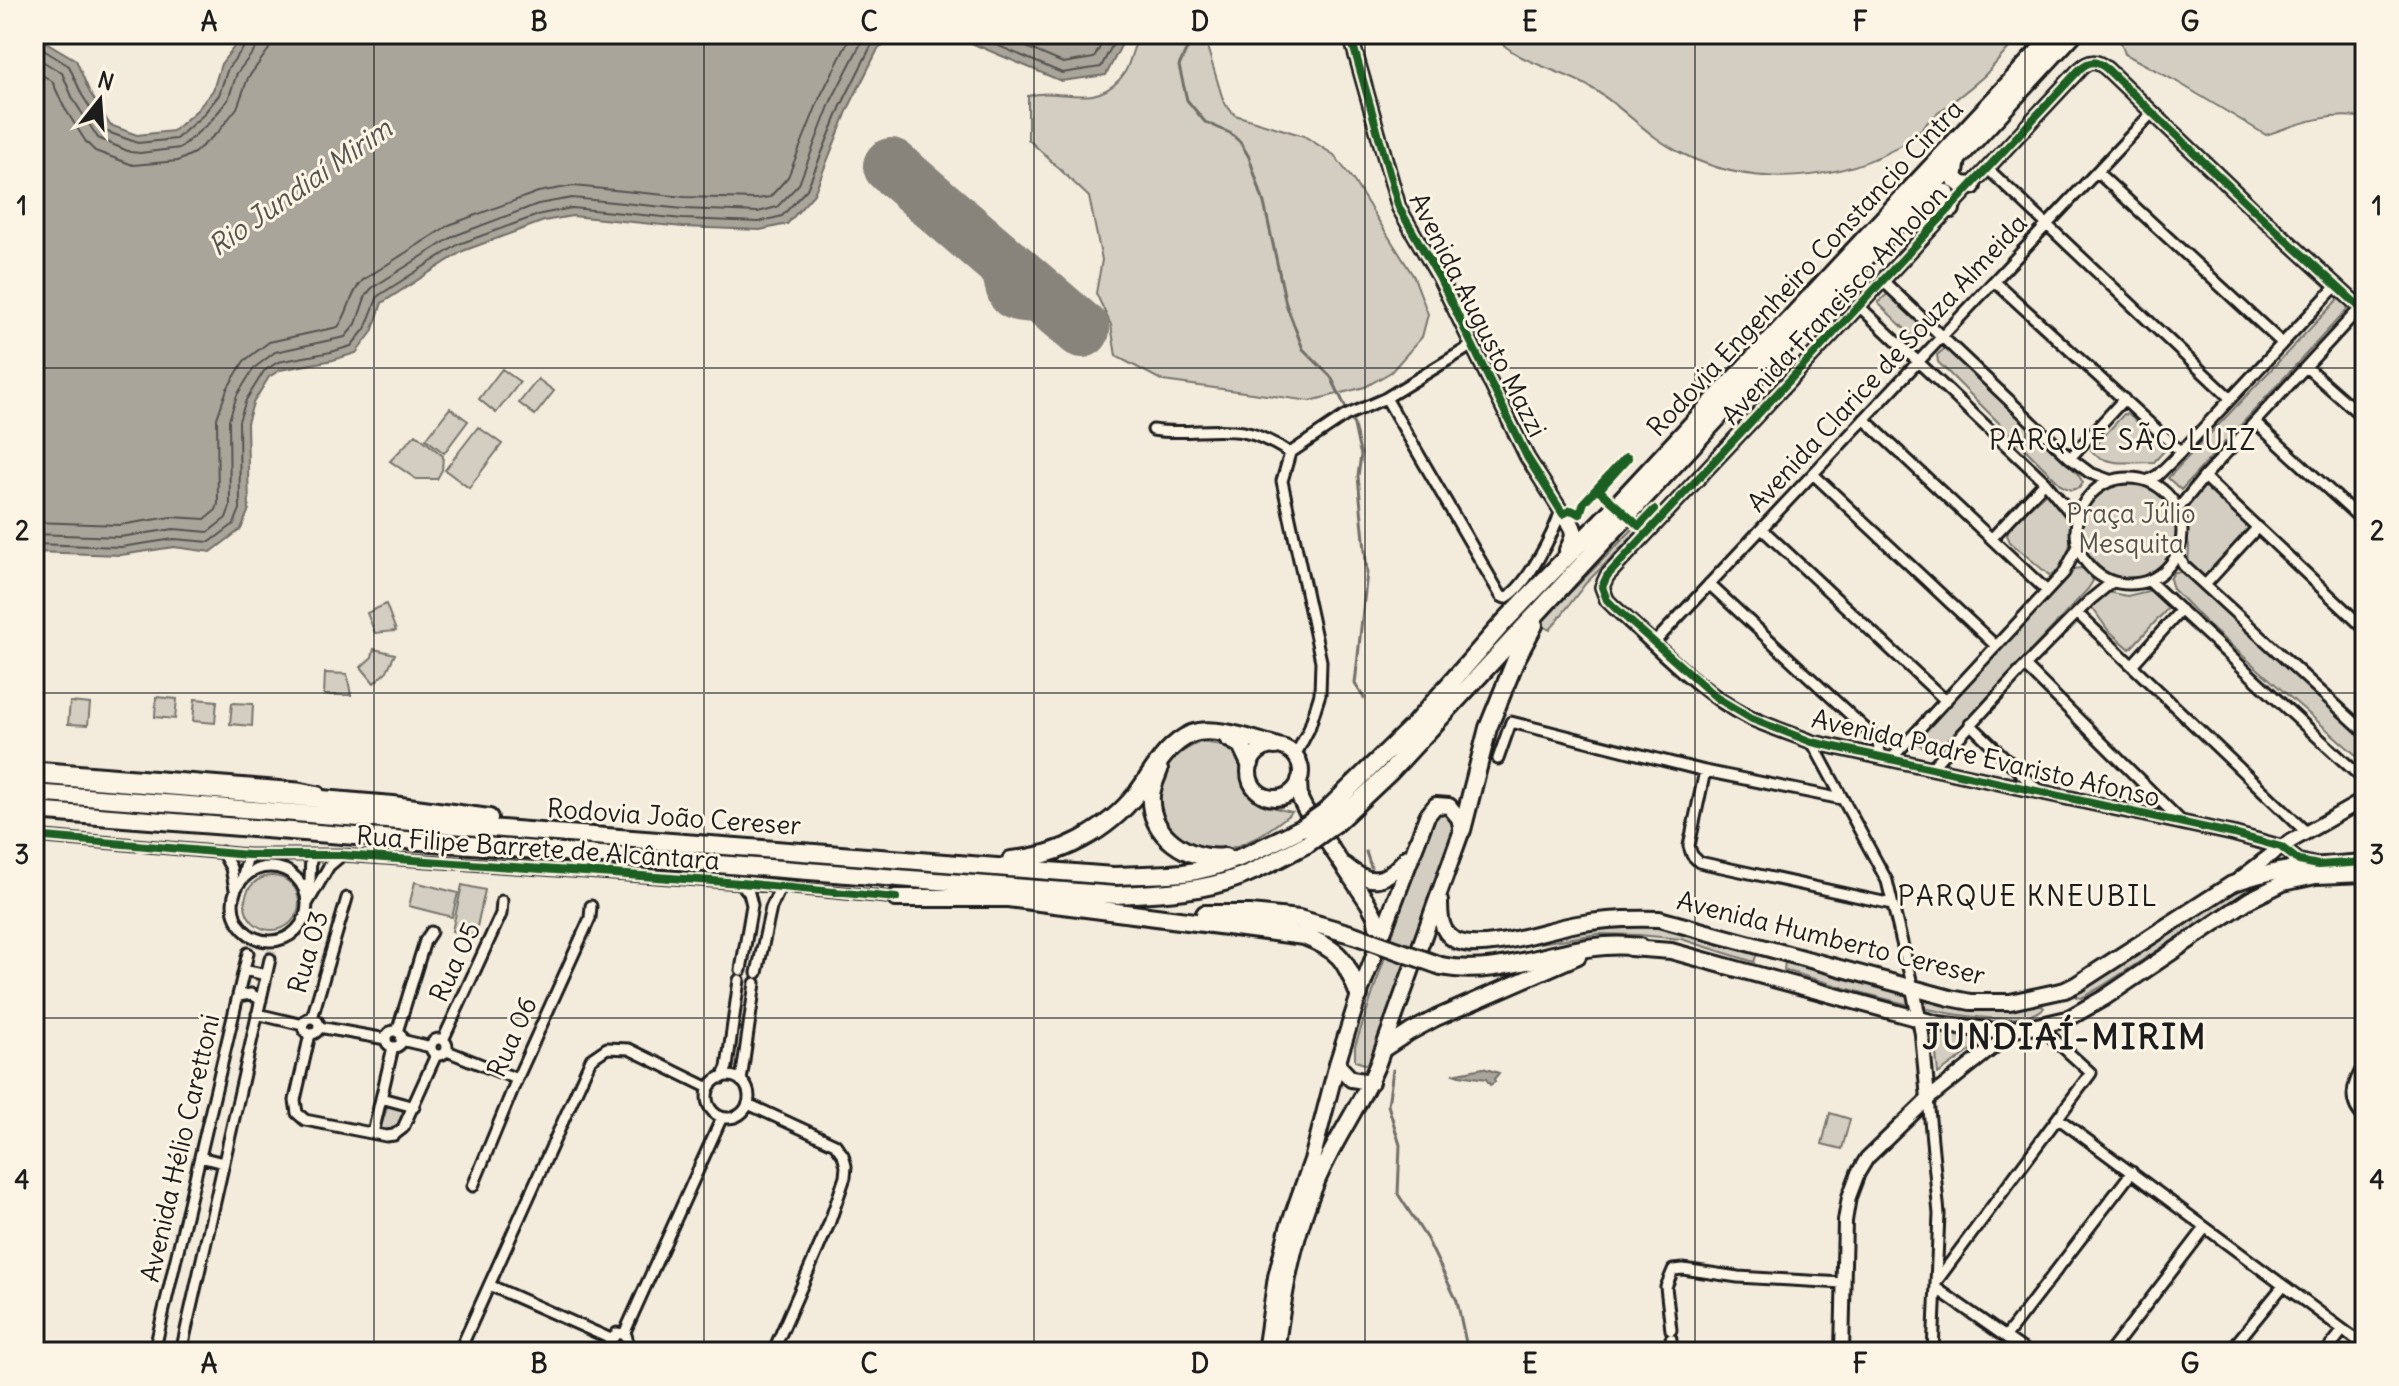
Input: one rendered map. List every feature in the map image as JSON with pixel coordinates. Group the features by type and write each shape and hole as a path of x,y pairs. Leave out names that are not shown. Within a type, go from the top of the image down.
{"highway":[{"name":"Rodovia Engenheiro Constancio Cintra","path":"1331,818 1504,622 2055,34"},
{"name":"Rodovia Engenheiro Constancio Cintra","path":"1331,818 1390,772 2073,34"},
{"path":"1957,159 1954,178 1962,185 1972,186"},
{"path":"1927,192 1946,193 1951,209"},
{"path":"1562,512 1578,521 1613,509"},
{"path":"1550,573 1576,537 1576,531 1562,512"},
{"path":"1462,830 1488,728 1516,659 1546,604"},
{"path":"1216,733 1241,745 1250,764"},
{"path":"968,865 1036,858 1077,842 1123,808 1161,759 1192,734 1226,733 1275,746"},
{"path":"1161,759 1151,795 1155,819 1175,845 1194,855 1219,858 1255,852"},
{"path":"34,775 393,805 520,822 569,834"},
{"name":"Rodovia João Cereser","path":"34,793 1113,876 1185,873 1224,864 1304,836"},
{"name":"Rodovia João Cereser","path":"34,811 978,885"},
{"path":"978,885 1116,895 1164,893 1239,878 1331,818"},
{"path":"978,885 1109,912 1250,914 1299,919 1460,970 1481,969 1591,947 1639,947"},
{"path":"896,898 1008,898 1304,936 1330,947 1348,967 1359,995"}],"main road":[{"path":"1305,809 1262,794 1251,781 1250,764 1260,751 1275,746 1295,756 1301,771 1300,799 1375,916 1379,937"},
{"path":"1270,797 1292,791 1299,780"},
{"path":"1265,1352 1276,1277 1288,1228 1312,1160 1359,995 1427,816 1436,805 1449,806 1455,810 1462,830 1371,1082 1329,1155 1305,1212 1288,1275 1276,1352"},
{"path":"1342,862 1356,874 1381,880 1399,867 1415,848"},
{"name":"Avenida Humberto Cereser","path":"1440,888 1443,927 1448,935 1465,943 1493,942 1610,919 1659,919 1950,998 1983,1003 2010,1002 2045,995 2077,984 2232,884 2270,871 2365,862"},
{"name":"Avenida Humberto Cereser","path":"1384,1049 1436,1018 1569,958 1639,947 1671,951 1968,1029 2016,1029 2040,1025 2075,1015 2249,900 2283,883 2316,876 2365,874"},
{"path":"1785,983 1771,975 1769,970 1773,959 1786,957 1810,961"},
{"path":"2075,1015 2070,1001 2077,984"},
{"path":"2040,1025 2050,1010 2045,995"},
{"path":"1337,1064 1351,1079 1371,1082"}],"street":[{"name":"Avenida Augusto Mazzi","path":"1350,34 1399,208 1439,277 1527,457 1562,512"},
{"name":"Avenida Francisco Anholon","path":"1607,576 2079,70 2089,62 2097,62 2152,113"},
{"path":"2152,113 2363,310 2306,367 2178,509"},
{"name":"Avenida Clarice de Souza Almeida","path":"1654,643 2152,113"},
{"path":"1988,169 2230,398"},
{"path":"2097,172 2282,343"},
{"path":"1883,281 2070,458 2090,473 2112,481"},
{"path":"1994,281 2181,452"},
{"path":"2147,481 2158,475 2181,452 2337,285"},
{"path":"1859,306 2045,482 2077,521"},
{"path":"1295,756 1309,729 1320,694 1321,661 1282,481 1290,453 1349,414 1386,398 1471,346"},
{"path":"2306,367 2365,419"},
{"path":"1386,398 1501,596 1513,595 1528,576 1562,512"},
{"path":"2070,458 2124,399"},
{"path":"1864,419 2047,591"},
{"path":"2255,422 2365,523"},
{"path":"1153,430 1175,433 1245,432 1290,453"},
{"path":"1813,474 1996,646"},
{"path":"2204,477 2365,629"},
{"path":"2129,478 2147,481 2166,492 2178,509 2183,524 2183,540 2178,555 2169,567 2149,581 2131,585 2112,582 2091,569 2078,546 2077,521 2092,493 2112,481 2129,478"},
{"path":"1992,538 2045,482"},
{"path":"2205,585 2258,527"},
{"path":"1762,529 1946,701"},
{"path":"1709,584 1871,734 1887,757 1946,701 2064,573 2078,546"},
{"path":"2178,555 2184,566 2365,732"},
{"name":"Avenida Padre Evaristo Afonso","path":"1607,576 1602,587 1607,600 1717,698 1734,709 1812,742 2183,823 2281,847 2299,861 2318,865"},
{"path":"2149,581 2365,781"},
{"path":"1932,767 2025,666 2112,582"},
{"path":"2132,665 2181,610"},
{"path":"2077,613 2306,832"},
{"path":"2025,666 2183,823"},
{"path":"1498,759 1511,722 1705,771 1842,799"},
{"path":"1970,724 2037,789"},
{"path":"1812,742 1887,881 1913,988 1923,1045 1939,1214 1933,1352"},
{"path":"2003,782 2010,775 2012,764"},
{"path":"34,767 298,788 320,792 341,801"},
{"path":"1705,771 1689,846 1699,862 1892,904"},
{"path":"2232,884 2281,847 2365,799"},
{"name":"Rua Filipe Barrete de Alcântara","path":"34,836 248,855 342,855 741,883 896,898"},
{"path":"222,852 231,868 235,892 233,912 239,925 250,939 273,944 295,931 304,919 307,904 329,866 342,855"},
{"path":"235,892 248,855"},
{"path":"305,893 310,880 311,856"},
{"path":"242,879 261,868 283,869 293,875 305,893 307,904"},
{"path":"709,1088 722,1078 727,1067 752,905 749,893 741,883"},
{"path":"741,1081 759,958 771,908 781,886"},
{"name":"Rua 03","path":"312,1018 347,898"},
{"name":"Rua 05","path":"443,1040 501,914 502,901"},
{"path":"752,905 771,908"},
{"name":"Rua 06","path":"473,1186 517,1079 590,918 591,906"},
{"path":"431,932 425,941 394,1039 373,1133 389,1136 403,1128 414,1107 435,1040 443,1040 447,1051"},
{"name":"Avenida Hélio Carettoni","path":"154,1352 248,953"},
{"path":"743,955 759,958"},
{"name":"Avenida Hélio Carettoni","path":"181,1352 270,959"},
{"path":"244,970 266,975"},
{"path":"238,996 251,994 261,1000"},
{"path":"737,997 752,999"},
{"path":"257,1014 303,1025"},
{"path":"312,1018 318,1021 319,1027 310,1034 305,1032 303,1025 312,1018"},
{"path":"1936,1285 2091,1073 2040,1025"},
{"path":"319,1027 394,1039 442,1055 447,1051"},
{"path":"1842,1352 1845,1221 1849,1197 1858,1173 1867,1158 1928,1099 2016,1029"},
{"name":"Rua 03","path":"310,1034 295,1100 296,1110 305,1120 373,1133"},
{"path":"459,1352 591,1059 607,1048 629,1049 709,1088"},
{"path":"447,1051 517,1079"},
{"path":"2365,1064 2356,1078 2352,1093 2355,1108 2365,1117"},
{"path":"709,1088 709,1105 722,1117 737,1116 748,1104 748,1092 741,1081 732,1077 722,1078"},
{"path":"2365,1086 2361,1103 2365,1117"},
{"path":"381,1098 414,1107"},
{"path":"748,1104 835,1144 846,1166 829,1224 773,1352"},
{"path":"624,1334 722,1117"},
{"path":"2059,1119 2365,1346"},
{"path":"200,1157 223,1163"},
{"path":"2006,1336 2132,1172"},
{"path":"2110,1352 2205,1228"},
{"path":"1670,1352 1666,1287 1673,1270 1843,1283"},
{"path":"489,1285 611,1339"},
{"path":"1936,1285 2027,1352"},
{"path":"2229,1352 2283,1286"},
{"path":"2326,1352 2343,1330"},
{"path":"616,1352 610,1347 611,1339 617,1333 628,1338 626,1349 641,1352"}],"green space":[{"path":"1141,34 1209,34 1208,50 1224,103 1235,115 1304,136 1334,155 1353,180 1414,277 1428,314 1422,337 1391,372 1365,387 1310,401 1163,381 1116,356 1111,325 1096,293 1102,260 1089,197 1028,139 1028,96 1086,96 1108,89 1123,75"},
{"path":"1493,34 2021,34 1985,75 1907,142 1881,156 1825,173 1766,176 1708,165 1681,153 1600,93 1513,52"},
{"path":"2118,34 2365,34 2365,118 2327,118 2266,135 2125,54"},
{"path":"1890,291 1928,327 1922,336 1913,337 1878,303"},
{"path":"2341,296 2350,306 2181,490 2168,478"},
{"path":"1949,345 2078,474 2083,483 2079,488 2071,490 2062,486 1938,362 1937,355"},
{"path":"502,369 520,382 496,413 479,399"},
{"path":"538,379 554,391 535,415 519,403"},
{"path":"450,408 468,421 444,453 426,439"},
{"name":"Praça Júlio Mesquita","path":"2124,414 2129,415 2166,449 2154,462 2111,461 2091,450"},
{"path":"478,427 502,444 469,488 445,470"},
{"path":"416,434 443,456 442,470 437,479 416,479 390,461"},
{"name":"Praça Júlio Mesquita","path":"2121,480 2141,480 2166,494 2177,510 2180,529 2177,548 2166,564 2141,578 2121,578 2104,570 2090,556 2082,539 2082,519 2090,502 2104,488"},
{"name":"Praça Júlio Mesquita","path":"2204,485 2253,528 2205,580 2188,565 2189,546 2182,512"},
{"name":"Praça Júlio Mesquita","path":"2046,493 2052,495 2071,516 2067,559 2057,572 2049,575 2010,542 2007,535 2009,527"},
{"path":"1633,529 1638,531 1586,583 1550,630 1539,624"},
{"path":"2081,568 2089,572 2093,581 2088,589 1935,754 1915,742 2073,569"},
{"path":"2174,572 2186,572 2365,739 2365,763 2209,626 2173,589 2170,579"},
{"name":"Praça Júlio Mesquita","path":"2152,590 2170,606 2130,649 2108,630 2091,606 2107,592 2127,596"},
{"path":"386,604 396,631 375,633 367,613"},
{"path":"374,649 395,654 387,671 374,683 361,667 372,657"},
{"path":"325,673 347,674 351,695 324,695"},
{"path":"156,697 177,699 175,719 155,717"},
{"path":"195,699 217,701 215,723 193,721"},
{"path":"70,702 90,704 88,725 68,724"},
{"path":"232,703 253,704 252,726 230,724"},
{"path":"1200,742 1231,746 1241,755 1245,780 1253,796 1268,805 1292,812 1262,834 1226,849 1202,850 1180,840 1164,821 1158,785 1168,763"},
{"path":"1439,812 1452,815 1455,825 1374,1058 1368,1065 1355,1061 1355,1046 1431,820"},
{"path":"2273,875 2104,985 2081,998 2076,997 2077,992 2243,885"},
{"path":"272,876 291,884 299,903 291,922 272,930 253,922 245,903 253,884"},
{"path":"415,882 458,893 452,917 409,906"},
{"path":"462,885 485,890 475,936 452,931"},
{"path":"1655,923 1754,948 1757,953 1754,962 1681,939 1639,935 1598,934 1470,954 1451,949 1486,947 1589,927"},
{"path":"1785,962 1915,997 1981,1006 2040,1002 2044,1008 2024,1017 1958,1015 1878,997 1784,970"},
{"path":"1934,1032 1962,1037 1991,1036 1938,1074"},
{"path":"388,1105 408,1112 396,1131 380,1129"},
{"path":"1830,1113 1850,1119 1842,1149 1822,1144"}],"water":[{"name":"Rio Jundiaí Mirim","path":"244,34 903,34 878,49 848,109 814,194 787,224 760,230 683,227 572,216 544,221 463,251 382,303 372,332 356,353 280,370 269,377 253,403 247,423 249,509 241,529 211,552 174,547 121,555 34,552 34,35 76,60 89,91 110,125 137,135 173,131 197,110 213,90 221,64"},
{"path":"950,34 1127,34 1106,75 1061,81"},
{"path":"1483,1068 1499,1073 1495,1082 1490,1085 1486,1079 1453,1074"}],"waterway":[{"path":"1194,34 1179,66 1187,100 1205,122 1230,133 1240,142 1249,157 1264,203 1286,304 1303,349 1331,377 1354,425 1361,455 1358,476 1367,572 1355,684 1364,698"},
{"path":"1366,852 1371,867"},
{"path":"1393,1070 1388,1105 1400,1145 1398,1194 1427,1239 1457,1301 1468,1352"}],"taxiway":[{"path":"990,251 996,288 1005,306 1025,311 1062,313"}],"runway":[{"path":"891,166 1082,330"}],"tunnel":[{"path":"270,959 273,946"}],"cycle path":[{"path":"1350,34 1399,208 1439,277 1527,457 1563,514 1571,510 1580,514 1584,502 1626,457 1599,490 1639,526 1654,510"},
{"path":"2365,312 2107,69 2096,63 2086,64 1607,576 1602,587 1607,600 1614,607 1717,698 1752,719 1812,742 2234,834 2281,847 2299,861 2318,865 2365,862"},
{"path":"34,836 248,855 342,855 741,883 896,898"}],"district":[{"name":"PARQUE SÃO LUIZ","path":"2123,440"},
{"name":"PARQUE KNEUBIL","path":"2028,896"},
{"name":"JUNDIAÍ-MIRIM","path":"2065,1037"}]}
